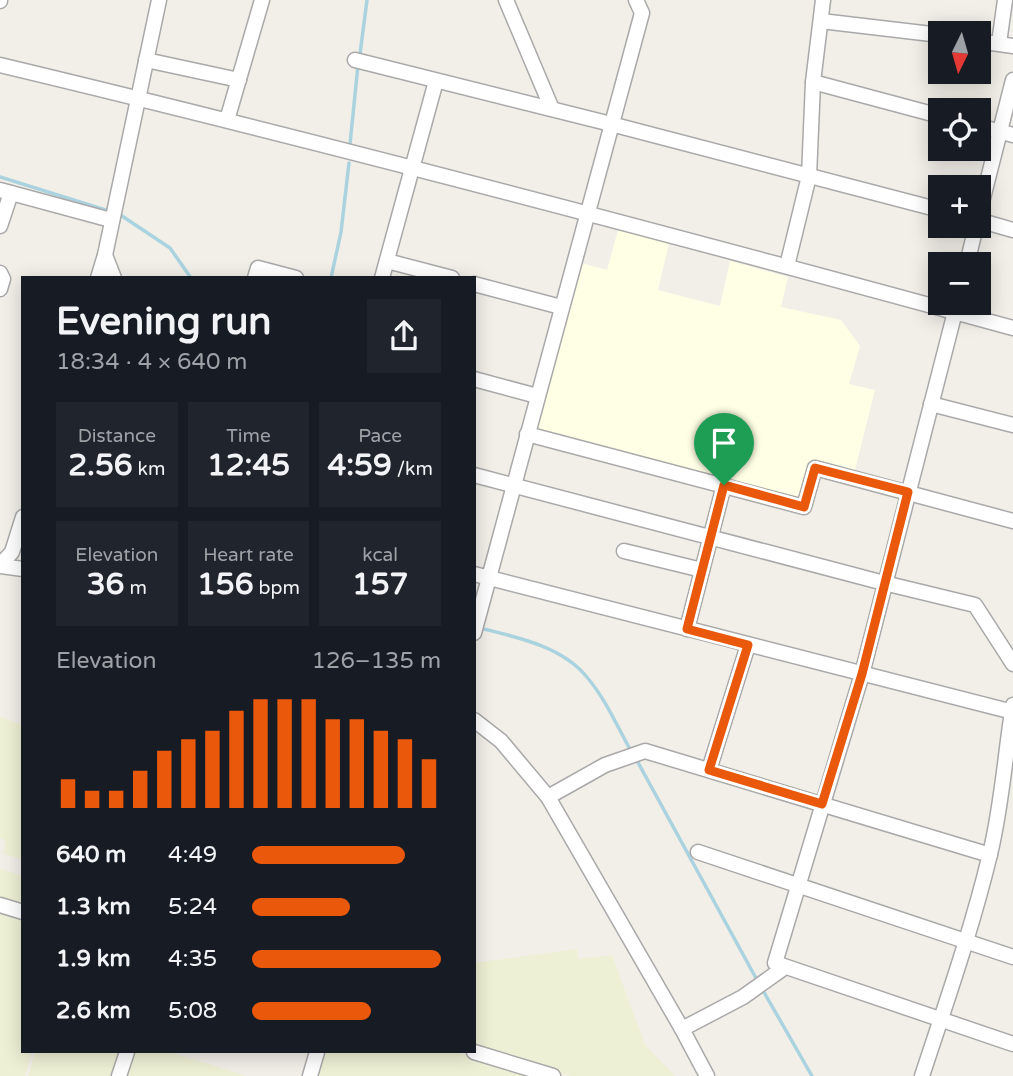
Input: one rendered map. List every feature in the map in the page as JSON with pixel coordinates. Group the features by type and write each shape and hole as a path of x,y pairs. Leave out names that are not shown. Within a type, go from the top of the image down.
{"street":[{"path":"99,276 159,0"},
{"path":"227,120 262,0"},
{"path":"506,0 552,109"},
{"path":"476,624 481,576 514,485 642,13 636,0"},
{"path":"787,266 809,176 813,82 823,0"},
{"path":"1005,0 1006,44"},
{"path":"821,21 928,34"},
{"path":"146,60 239,80"},
{"path":"355,60 928,207"},
{"path":"0,65 227,120 928,300"},
{"path":"991,180 1007,133 1013,80"},
{"path":"383,276 436,81"},
{"path":"813,82 928,113"},
{"path":"0,226 5,191 112,215"},
{"path":"991,223 1013,230"},
{"path":"105,255 113,276"},
{"path":"387,261 444,276"},
{"path":"256,276 258,268 288,276"},
{"path":"0,273 3,279 0,289"},
{"path":"476,285 561,307"},
{"path":"954,315 862,674 775,963 1013,1044"},
{"path":"978,315 1013,328"},
{"path":"476,380 537,396"},
{"path":"931,404 1013,425"},
{"path":"527,434 804,507 815,468 1013,521"},
{"path":"476,476 975,605 1013,664"},
{"path":"687,629 724,485"},
{"path":"0,566 12,552 21,523"},
{"path":"624,551 702,570"},
{"path":"0,566 21,569"},
{"path":"481,576 1013,710 990,855 922,1076"},
{"path":"709,770 748,645"},
{"path":"476,722 501,741 548,797 707,1076"},
{"path":"548,797 605,765 645,751 990,855"},
{"path":"698,852 1013,957"},
{"path":"0,905 21,911"},
{"path":"682,1029 743,997 785,967"},
{"path":"119,1076 127,1053"},
{"path":"310,1076 317,1053"},
{"path":"476,1053 553,1076"}],"shaded area":[{"path":"618,230 669,243 658,290 720,306 730,261 788,277 781,307 841,320 860,346 849,384 875,390 854,474 813,463 803,499 538,430 581,263 607,270"},
{"path":"0,717 21,724 21,859 3,854 6,841 0,838"},
{"path":"0,869 21,875 21,906 0,900"},
{"path":"0,910 21,916 21,1053 32,1053 25,1076 0,1076"},
{"path":"577,949 578,959 612,955 645,1045 675,1076 570,1076 476,1048 476,963"},
{"path":"35,1053 124,1053 116,1076 28,1076"},
{"path":"129,1053 173,1053 247,1076 122,1076"},
{"path":"326,1053 459,1053 534,1076 318,1076"}],"waterway":[{"path":"360,54 367,0"},
{"path":"350,144 358,65"},
{"path":"331,276 341,232 349,163"},
{"path":"0,177 112,212"},
{"path":"119,214 170,248 190,276"},
{"path":"480,628 537,644 576,666 599,693 631,751"},
{"path":"635,757 757,980"},
{"path":"761,987 812,1076"}],"route":[{"path":"815,468 908,492 862,674 822,804 709,770 748,645 687,629 724,485 804,507 815,468"}]}
